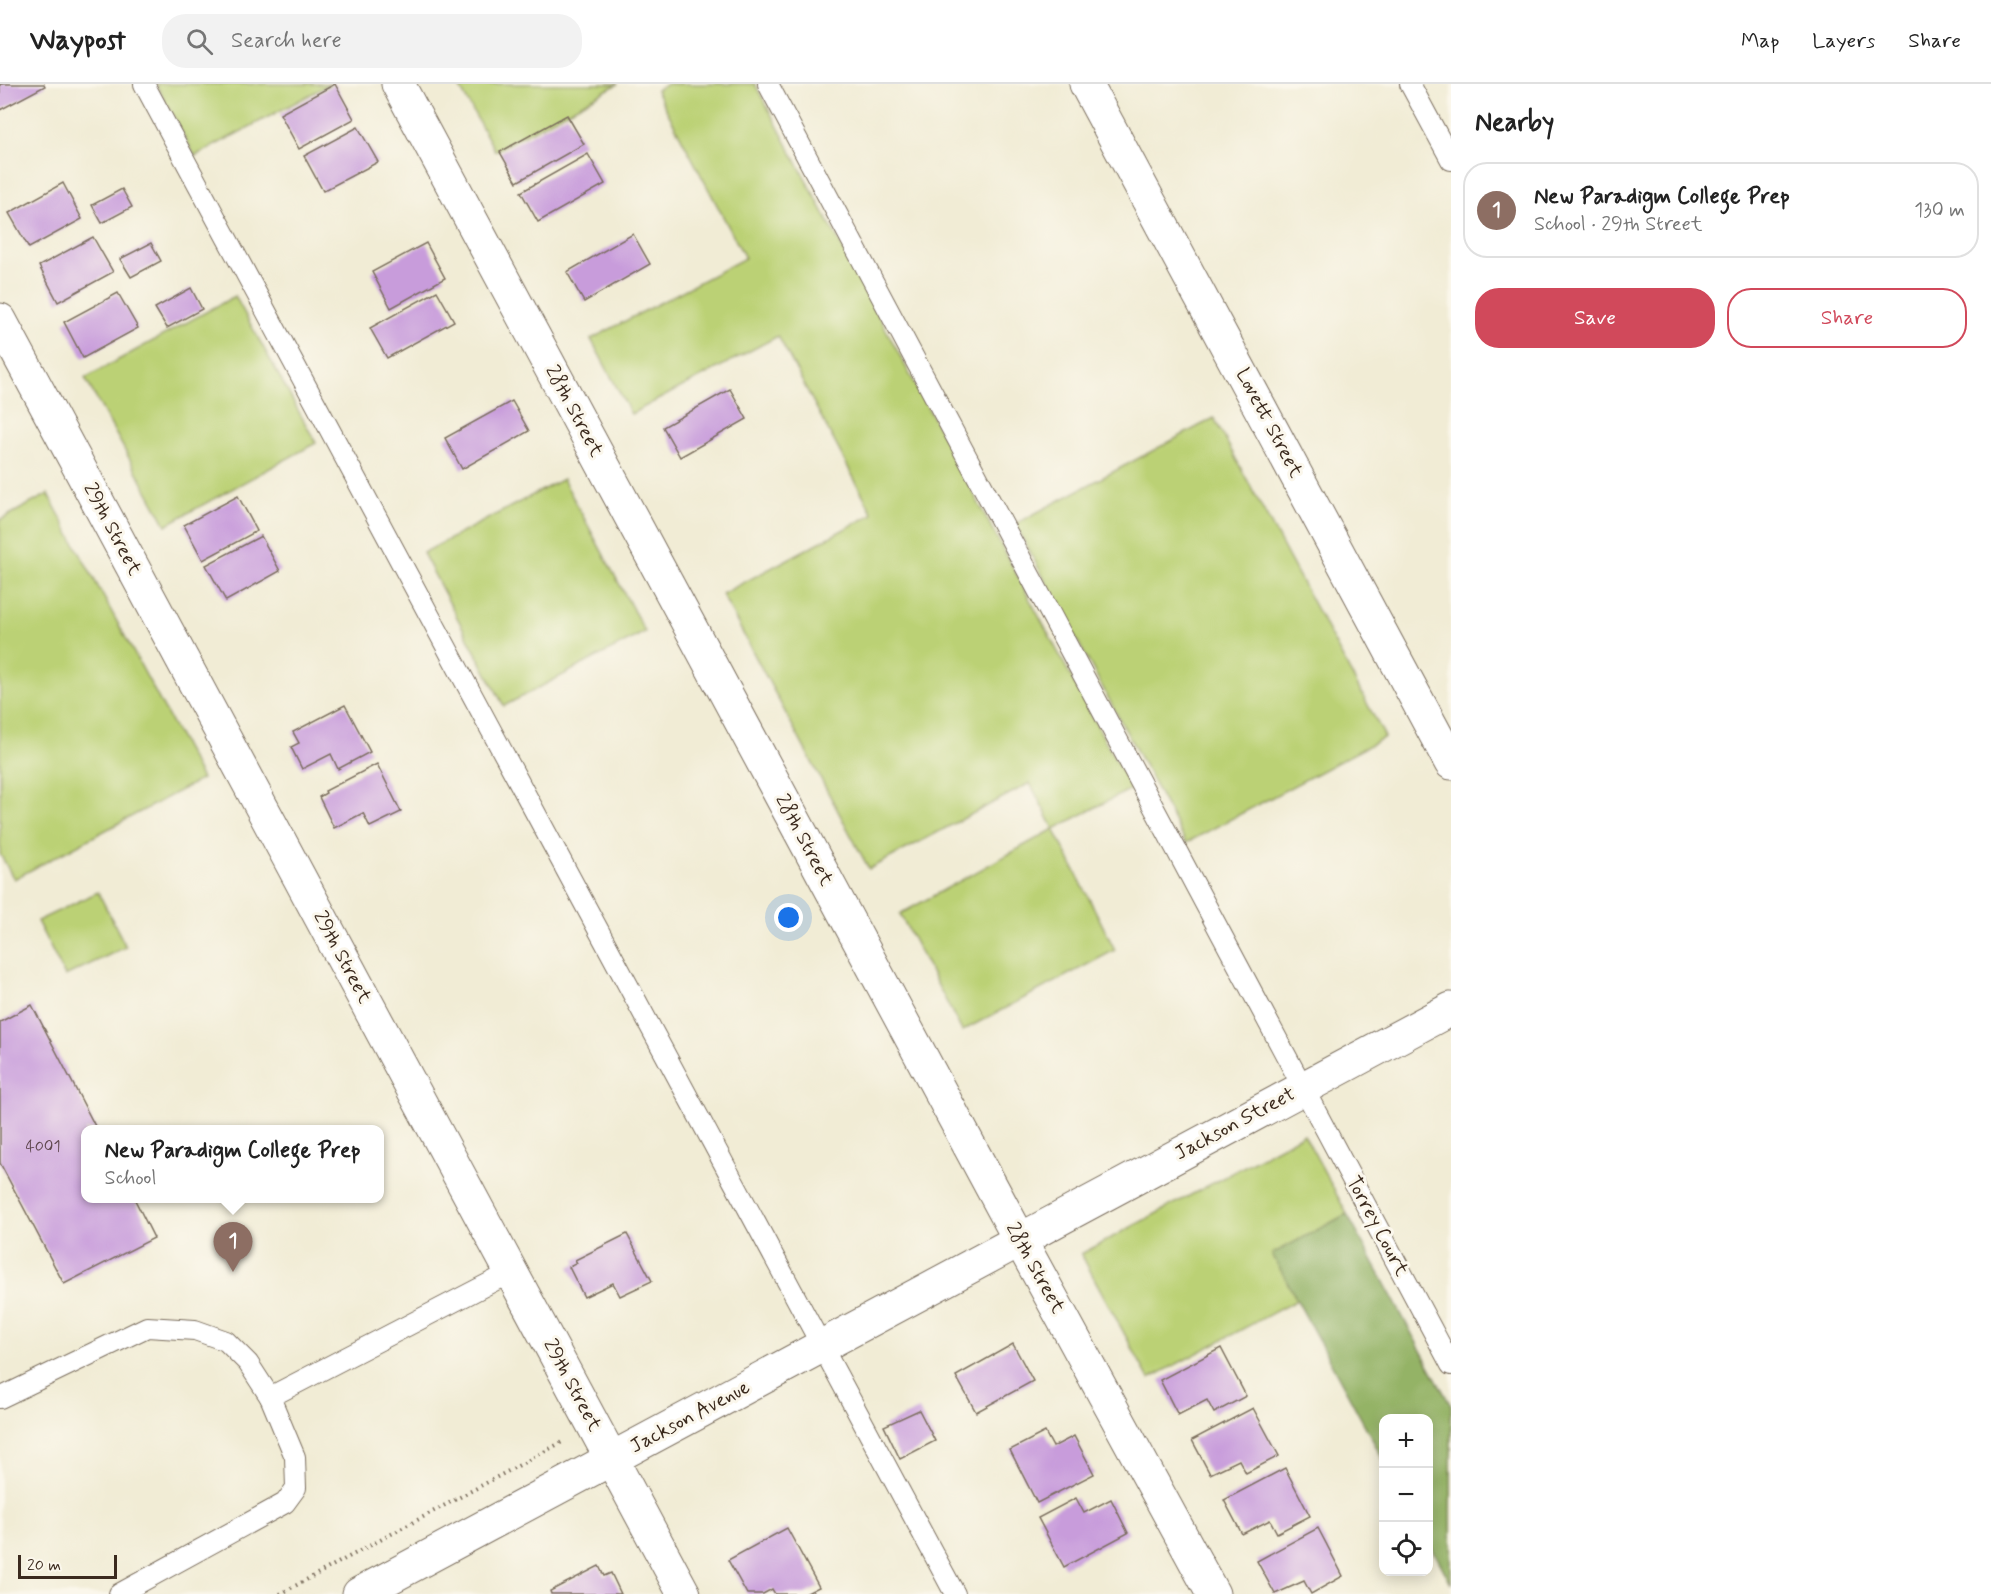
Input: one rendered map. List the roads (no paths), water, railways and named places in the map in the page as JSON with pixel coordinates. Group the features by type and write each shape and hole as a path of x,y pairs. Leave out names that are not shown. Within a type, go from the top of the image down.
{"street":[{"name":"28th Street","path":"398,84 1213,1594"},
{"name":"Lovett Street","path":"1086,84 1451,763"},
{"name":"29th Street","path":"0,320 684,1594"},
{"name":"Jackson Street","path":"1020,1240 1451,1009"},
{"name":"Jackson Avenue","path":"370,1592 1020,1240"}],"lane":[{"path":"144,84 955,1594"},
{"name":"Torrey Court","path":"768,84 1451,1365"},
{"path":"1410,84 1451,160"},
{"path":"270,1397 512,1272"},
{"path":"0,1398 147,1327 195,1330 226,1341 248,1364 270,1397 295,1457 296,1488 285,1503 119,1594"}],"place":[{"name":"New Paradigm College Prep","path":"233,1272"}]}
